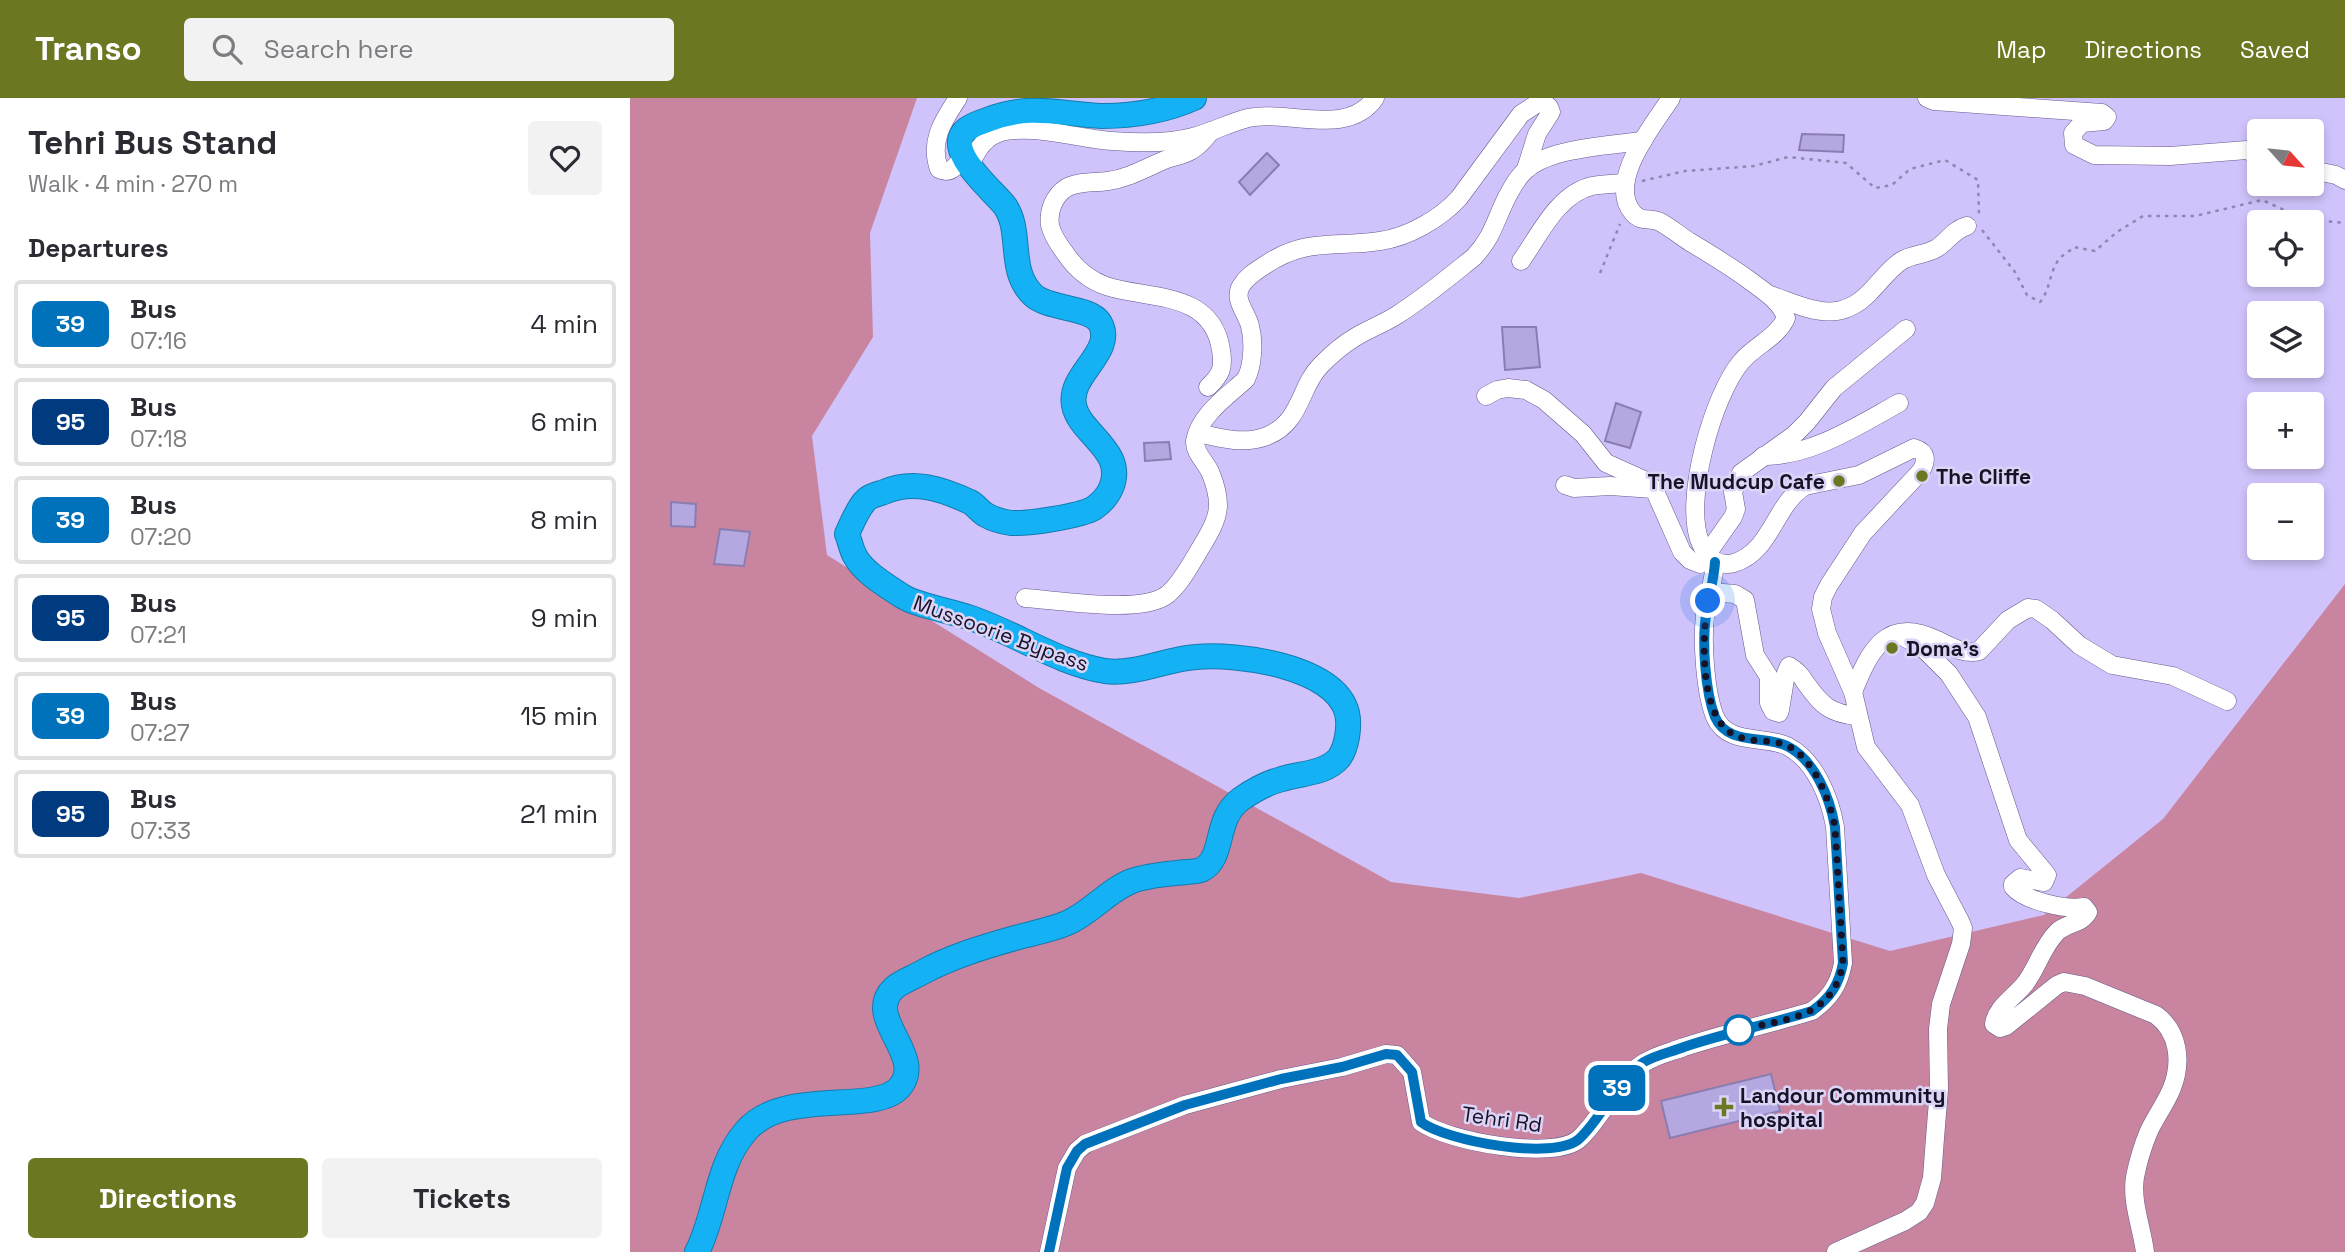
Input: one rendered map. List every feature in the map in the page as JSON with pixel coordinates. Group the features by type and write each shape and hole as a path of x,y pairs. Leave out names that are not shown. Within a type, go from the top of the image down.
{"highway":[{"path":"966,162 962,135 967,129 1008,112 1041,110 1101,116 1136,115 1194,98"},
{"name":"Mussoorie Bypass","path":"697,1252 709,1225 717,1187 727,1163 738,1141 758,1119 809,1103 876,1099 899,1088 905,1077 904,1050 889,1029 886,1005 888,996 895,988 942,961 1069,922 1133,881 1200,871 1216,857 1222,824 1231,806 1257,788 1280,779 1324,769 1340,757 1346,740 1349,717 1343,702 1334,691 1292,669 1257,660 1197,656 1154,664 1134,671 1106,671 1075,662 971,618 906,599 868,571 855,557 847,534 866,499 897,486 921,485 972,503 984,515 1011,523 1077,515 1095,508 1113,485 1113,468 1107,450 1083,423 1074,406 1079,379 1100,350 1103,339 1100,323 1089,314 1045,303 1033,295 1021,280 1013,222 1007,209 966,162"}],"street":[{"path":"958,98 943,121 934,146 939,169 945,171 966,162 984,142 996,134 1013,131 1058,133 1112,141 1154,142 1190,138 1257,117 1328,120 1361,112 1375,98"},
{"path":"1671,98 1634,156 1625,188 1634,214 1643,220 1657,221 1724,262 1767,293 1784,311 1786,318 1776,333 1743,359 1723,388 1716,406 1700,464 1696,520 1699,540 1712,559 1726,564 1736,562 1754,552 1768,536 1785,505 1805,486 1859,475 1914,448 1925,456 1922,471 1863,533 1829,585 1821,609 1827,633 1853,692 1866,747 1910,805 1936,874 1963,928 1961,944 1941,1004 1935,1138 1931,1178 1925,1203 1919,1212 1905,1221 1836,1252"},
{"path":"1927,98 1934,101 2102,113 2107,117 2104,121 2082,123 2073,132 2074,145 2094,155 2170,156 2247,150"},
{"path":"1025,598 1137,605 1168,594 1193,561 1218,508 1211,473 1196,448 1198,433 1211,412 1249,373 1251,331 1239,299 1239,292 1248,277 1294,249 1316,244 1380,241 1414,230 1432,220 1459,198 1521,114 1538,103 1544,103 1551,111 1537,134 1526,169"},
{"path":"1208,387 1220,376 1223,367 1219,338 1210,321 1177,300 1107,286 1094,280 1067,256 1050,225 1053,204 1064,190 1078,184 1122,178 1189,152 1202,143 1211,131"},
{"path":"1198,433 1217,438 1247,440 1269,435 1279,429 1293,413 1318,368 1329,357 1355,337 1387,322 1406,309 1474,257 1491,236 1506,198 1526,169 1538,161 1572,151 1643,141"},
{"path":"2324,172 2345,180"},
{"path":"1521,261 1570,196 1592,186 1625,188"},
{"path":"1767,293 1815,310 1831,313 1846,310 1869,294 1899,262 1909,256 1933,251 1954,231 1975,223"},
{"path":"1486,396 1508,388 1526,390 1533,394 1583,434 1606,463 1637,476 1654,489 1682,552 1696,564 1700,564 1712,559 1733,517 1736,509 1733,492 1741,473 1794,435 1835,388 1906,329"},
{"path":"1763,456 1779,456 1827,441 1899,403"},
{"path":"1565,485 1574,488 1610,486 1654,489"},
{"name":"Tehri Rd","path":"1049,1252 1067,1168 1077,1151 1094,1141 1185,1105 1386,1054 1397,1055 1412,1072 1421,1122 1428,1127 1451,1136 1525,1149 1569,1146 1596,1119 1620,1084 1646,1061 1715,1037 1812,1011 1824,1003 1835,990 1843,963 1835,827 1831,806 1817,776 1794,750 1784,745 1748,740 1733,734 1717,720 1706,671 1705,651 1712,559"},
{"path":"1711,592 1735,594 1745,600 1755,655 1769,677 1769,703 1773,711 1779,713 1789,666 1829,709 1839,715 1858,716"},
{"path":"1853,692 1869,654 1878,643 1888,637 1921,634 1954,648 1979,651 2008,620 2028,608 2036,609 2079,645 2112,665 2173,676 2227,701"},
{"path":"1898,634 1922,647 1950,674 1977,717 2018,840 2047,875 2044,881 2020,878 2013,884 2015,891 2069,908 2084,907 2088,912 2083,919 2063,927 2054,935 2031,976 1998,1013 1994,1024 2000,1028 2006,1026 2057,985 2073,983 2156,1014 2165,1021 2174,1035 2177,1070 2172,1088 2148,1133 2135,1181 2135,1200 2145,1252"}],"path":[{"path":"1600,272 1622,219 1625,188 1645,178 1685,171 1754,166 1788,157 1846,163 1875,188 1892,186 1910,169 1945,160 1978,180 1975,223 2015,272 2027,295 2040,302 2047,295 2052,272 2059,260 2074,247 2095,251 2117,232 2143,216 2195,216 2262,200 2304,219 2345,223"}],"shaded area":[{"path":"630,98 917,98 870,233 873,337 812,436 827,555 1039,688 1391,882 1519,898 1641,873 1890,951 2044,915 2163,819 2345,584 2345,1252 630,1252"}],"building":[{"path":"1802,134 1844,135 1843,152 1799,150"},
{"path":"1267,153 1279,165 1250,195 1239,182"},
{"path":"1502,327 1536,327 1540,367 1505,370"},
{"path":"1616,403 1641,412 1630,448 1605,441"},
{"path":"1169,442 1171,459 1145,461 1144,443"},
{"path":"671,502 696,504 695,527 671,526"},
{"path":"720,529 750,532 744,566 714,564"},
{"path":"1771,1074 1780,1111 1670,1138 1661,1101"}],"bus line":[{"name":"39","path":"1049,1252 1067,1168 1077,1151 1085,1144 1185,1105 1386,1054 1397,1055 1412,1072 1418,1113 1421,1122 1428,1127 1451,1136 1525,1149 1552,1149 1569,1146 1578,1139 1596,1119 1620,1084 1646,1061 1715,1037 1794,1017 1812,1011 1824,1003 1835,990 1843,963 1835,827 1831,806 1817,776 1794,750 1784,745 1748,740 1733,734 1721,726 1714,714 1706,671 1704,632 1715,562"}],"place":[{"name":"The Cliffe","path":"1922,476"},
{"name":"The Mudcup Cafe","path":"1839,481"},
{"name":"Doma's","path":"1892,648"},
{"name":"Landour Community hospital","path":"1724,1107"}],"route":[{"path":"1708,601 1704,632 1706,671 1717,720 1733,734 1748,740 1784,745 1794,750 1817,776 1831,806 1835,827 1843,963 1835,990 1824,1003 1812,1011 1739,1030"}]}
